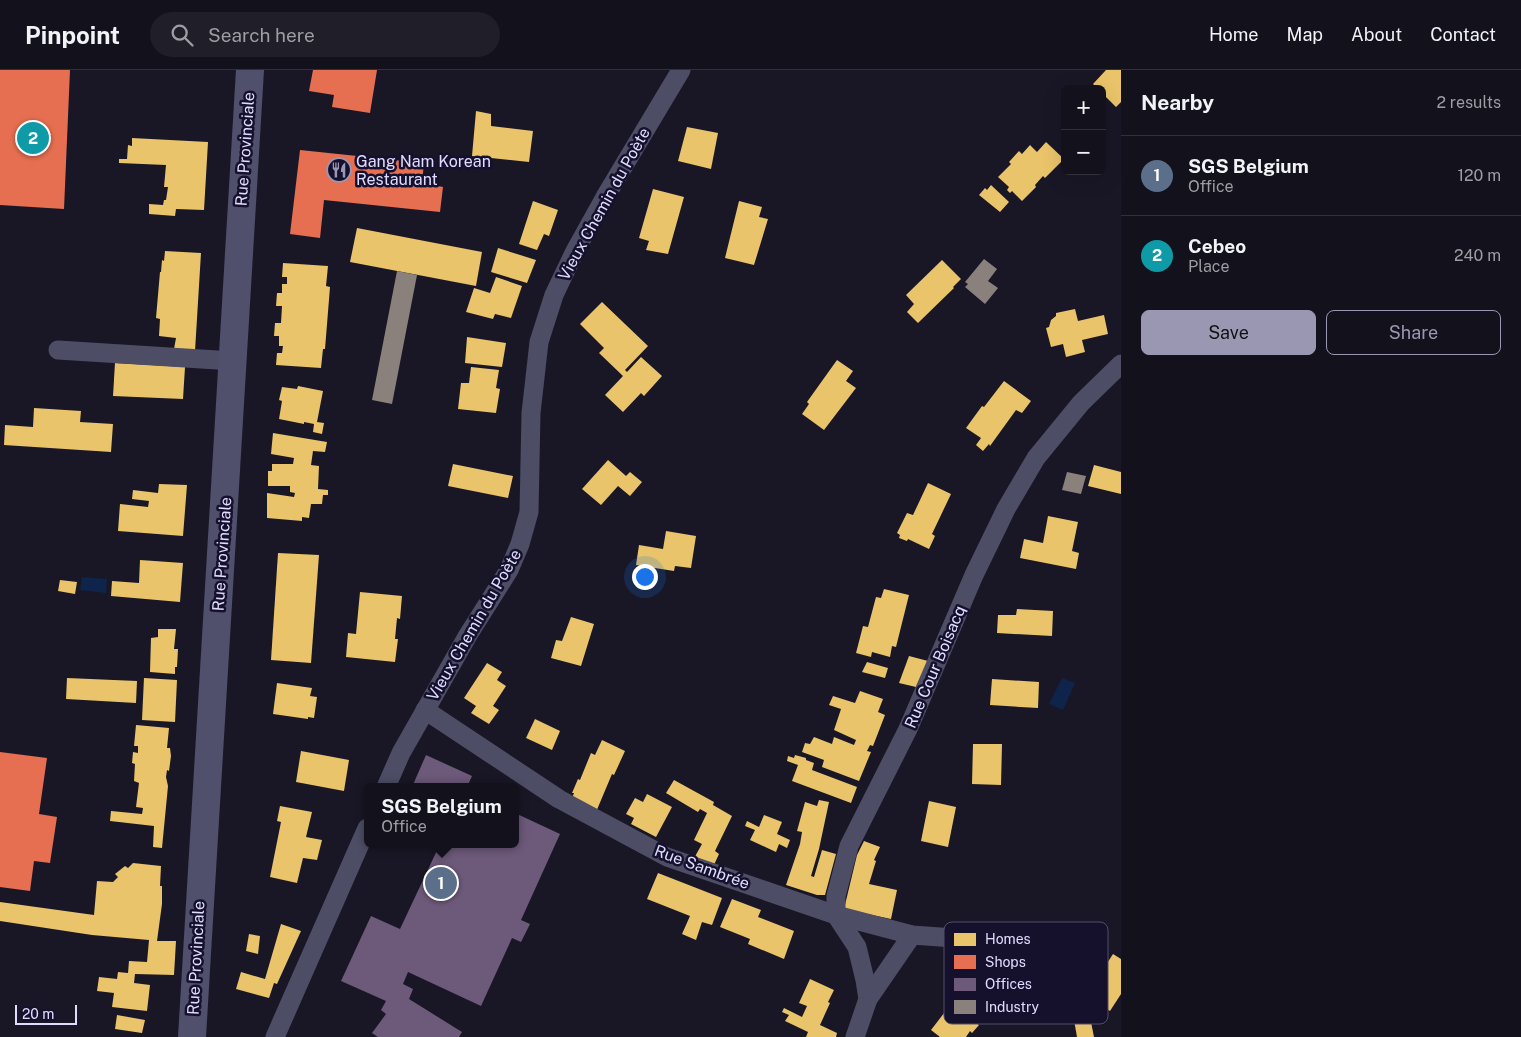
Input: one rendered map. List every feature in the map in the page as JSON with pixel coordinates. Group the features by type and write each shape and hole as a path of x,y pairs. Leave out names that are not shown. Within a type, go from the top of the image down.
{"main road":[{"name":"Rue Provinciale","path":"192,1037 250,70"}],"street":[{"name":"Vieux Chemin du Poète","path":"388,783 401,752 468,636 509,570 520,544 529,512 531,413 539,342 554,295 575,251 605,197 682,70"},
{"path":"58,350 233,362"},
{"name":"Rue Cour Boisacq","path":"836,915 836,896 850,846 908,729 974,575 1006,509 1036,458 1081,403 1121,364"},
{"name":"Rue Sambrée","path":"425,710 559,799 667,857 836,915 912,935 944,937"},
{"path":"275,1037 364,835"},
{"path":"836,915 857,947 868,999"},
{"path":"855,1037 868,999 912,935"}],"water":[{"path":"82,577 107,579 106,593 80,590"},
{"path":"1062,678 1075,683 1063,710 1049,704"}],"building: Homes":[{"path":"1106,70 1121,70 1121,102 1116,107 1106,97 1106,85 1093,84"},
{"path":"476,111 491,114 491,126 533,131 529,162 472,156"},
{"path":"687,127 718,133 711,169 678,161"},
{"path":"132,138 208,142 204,210 176,209 175,216 149,214 149,204 163,205 164,200 166,200 168,187 164,187 166,165 119,163 119,159 127,159 128,145 132,146"},
{"path":"1046,142 1061,156 1061,162 1045,178 1043,176 1035,185 1036,187 1022,201 1012,191 1010,193 1007,190 1009,187 998,177 1011,164 1009,162 1019,151 1022,154 1030,145 1037,152"},
{"path":"991,185 1009,202 1000,212 979,195 985,188 987,190"},
{"path":"653,189 684,197 668,254 646,250 649,241 639,238"},
{"path":"533,201 558,210 549,236 544,234 537,250 519,244"},
{"path":"739,201 762,207 759,217 768,219 754,265 725,258"},
{"path":"357,228 482,252 476,286 350,262"},
{"path":"498,248 536,260 527,283 491,272"},
{"path":"165,251 201,253 195,351 174,349 176,338 159,336 160,319 156,318 160,272"},
{"path":"942,260 961,279 918,323 907,312 914,304 906,295"},
{"path":"283,263 328,266 326,286 330,287 325,349 323,349 321,368 276,365 277,353 282,353 283,346 279,346 279,336 274,336 275,323 281,323 282,306 276,306 277,293 282,293 282,284 287,284 287,277 282,277"},
{"path":"496,277 522,286 511,318 495,314 493,319 466,312 474,288 490,293"},
{"path":"602,302 648,346 625,370 627,372 641,357 662,376 644,396 641,393 623,412 605,395 623,376 599,353 604,348 580,324"},
{"path":"1075,309 1078,321 1104,315 1108,334 1082,340 1085,352 1066,357 1063,344 1051,347 1046,328 1049,327 1056,313"},
{"path":"467,337 506,343 502,367 465,363"},
{"path":"837,360 853,371 846,381 856,388 824,430 802,414 809,404 807,402"},
{"path":"115,363 185,367 183,399 113,396"},
{"path":"471,367 499,370 496,388 500,389 496,413 458,409 461,383 469,383"},
{"path":"1004,381 1031,401 1022,413 1016,410 990,446 989,444 983,451 976,445 981,438 966,428"},
{"path":"298,386 323,391 317,422 324,423 322,434 313,432 314,424 279,419 282,401 279,400 282,387 297,389"},
{"path":"34,408 81,411 80,422 113,424 111,452 4,445 5,425 33,427"},
{"path":"273,433 327,442 325,452 313,451 311,465 319,466 318,489 328,490 328,495 323,495 322,504 311,504 309,518 302,517 302,521 267,518 267,493 294,497 295,493 290,492 290,486 268,486 268,471 272,471 272,464 293,464 294,458 271,454"},
{"path":"608,460 626,476 630,472 642,482 630,496 618,486 601,505 582,489"},
{"path":"453,464 513,476 508,498 448,486"},
{"path":"1094,465 1121,472 1121,494 1088,486"},
{"path":"928,483 951,494 932,534 935,536 929,549 908,539 907,541 899,538 900,535 897,533 907,513 913,515"},
{"path":"159,484 187,485 183,536 118,531 120,504 148,507 149,501 132,499 133,490 158,493"},
{"path":"1048,516 1078,522 1072,551 1079,553 1076,569 1020,558 1024,539 1043,543"},
{"path":"666,531 696,536 691,568 675,566 674,571 636,565 639,545 663,549"},
{"path":"278,553 319,555 311,663 271,660"},
{"path":"140,560 183,563 180,602 111,596 112,581 139,583"},
{"path":"60,580 77,582 75,594 58,591"},
{"path":"884,589 909,595 896,647 892,646 890,657 872,652 871,657 856,653 863,626 868,627 876,597 881,598"},
{"path":"360,592 402,596 400,619 397,618 395,639 398,639 395,662 346,657 348,633 356,634"},
{"path":"1017,609 1053,611 1052,636 997,633 998,615 1016,615"},
{"path":"571,617 594,624 581,666 551,658 556,640 562,641"},
{"path":"158,629 176,629 174,649 178,649 175,674 150,672 151,638 158,637"},
{"path":"909,656 928,661 916,687 899,683"},
{"path":"867,662 888,668 885,678 862,672"},
{"path":"487,663 502,672 497,680 506,686 493,706 499,710 489,724 471,713 476,706 464,698"},
{"path":"67,678 137,681 136,703 66,699"},
{"path":"144,678 177,680 175,722 142,720"},
{"path":"992,679 1039,682 1038,708 990,705"},
{"path":"277,683 312,688 310,696 317,697 314,718 308,717 308,719 273,714"},
{"path":"860,691 883,699 878,712 885,715 873,746 870,745 867,751 871,752 859,781 822,767 824,760 802,752 805,743 810,744 814,737 832,744 834,737 854,745 856,740 834,730 841,709 829,705 833,696 855,703"},
{"path":"535,719 560,731 552,750 526,738"},
{"path":"136,725 169,728 167,748 170,748 171,756 169,771 167,770 166,777 168,786 162,848 153,847 154,826 110,821 111,811 142,814 143,808 136,807 139,783 134,781 135,764 132,763 133,752 138,753 138,746 134,746"},
{"path":"602,740 625,751 614,775 612,774 596,812 571,801 574,793 572,793 578,779 580,780 591,753 595,755"},
{"path":"973,744 1002,744 1001,785 972,784"},
{"path":"301,751 349,760 344,791 296,782"},
{"path":"795,755 806,758 806,760 814,763 812,770 857,787 851,803 792,781 798,765 787,761 788,756 794,758"},
{"path":"674,780 714,802 713,805 732,816 715,851 719,854 713,867 693,860 702,844 694,840 707,813 700,809 698,812 666,793"},
{"path":"647,794 672,807 656,837 631,824 634,818 626,814 635,798 643,802"},
{"path":"819,800 829,802 811,876 814,877 822,850 836,854 825,895 817,895 786,885 800,844 802,832 797,831 805,802 817,806"},
{"path":"929,801 956,807 948,847 921,841"},
{"path":"280,806 312,812 306,837 322,840 317,860 303,858 297,883 270,877 281,822 277,821"},
{"path":"764,815 782,822 777,834 790,840 787,848 779,844 776,852 750,840 755,830 745,826 747,821 759,827"},
{"path":"864,841 880,847 874,860 876,861 869,884 897,890 891,919 844,909 857,855"},
{"path":"133,863 161,866 160,886 162,886 162,904 157,941 176,941 174,975 135,974 134,983 150,985 147,1011 112,1007 114,993 97,991 99,977 117,979 118,972 128,973 129,961 147,962 149,940 92,935 0,921 0,902 94,915 97,881 113,882 118,877 115,874 125,866 128,868"},
{"path":"658,873 722,898 712,925 702,922 696,940 682,934 690,916 647,899"},
{"path":"732,899 761,910 758,917 794,931 784,959 748,944 750,939 720,927"},
{"path":"281,924 301,931 277,984 274,983 269,998 236,989 241,972 265,979"},
{"path":"249,934 260,936 258,954 246,951"},
{"path":"1113,954 1121,959 1121,994 1110,1011 1108,1010 1108,962"},
{"path":"810,979 834,990 820,1025 837,1033 836,1037 806,1037 808,1032 785,1021 789,1015 782,1012 784,1008 802,1017 807,1006 799,1003"},
{"path":"944,1013 944,1024 979,1025 972,1033 970,1031 966,1037 940,1037 931,1030"},
{"path":"117,1015 145,1020 142,1033 115,1029"},
{"path":"1075,1024 1091,1024 1094,1037 1077,1037"}],"building: Shops":[{"path":"0,70 70,70 64,209 0,205"},
{"path":"313,70 377,70 370,113 332,107 334,95 309,91"},
{"path":"300,150 424,163 422,183 443,187 440,212 324,200 320,238 290,234"},
{"path":"0,752 47,758 39,814 57,817 50,863 34,861 30,891 0,887"}],"building: Offices":[{"path":"426,755 472,776 469,783 414,783"},
{"path":"519,815 560,834 521,920 530,924 521,942 512,938 481,1006 408,972 403,984 413,989 409,999 462,1032 459,1037 378,1037 372,1033 386,1014 381,1010 386,1001 341,981 371,916 400,929 438,848 519,848"}],"building: Industry":[{"path":"984,259 997,269 988,281 998,288 985,304 965,287 968,284 965,282"},
{"path":"397,271 417,275 392,404 372,400"},
{"path":"1067,472 1086,476 1081,494 1062,490"}],"place":[{"name":"Cebeo","path":"33,138"},
{"name":"Gang Nam Korean Restaurant","path":"339,170"},
{"name":"SGS Belgium","path":"441,883"}]}
